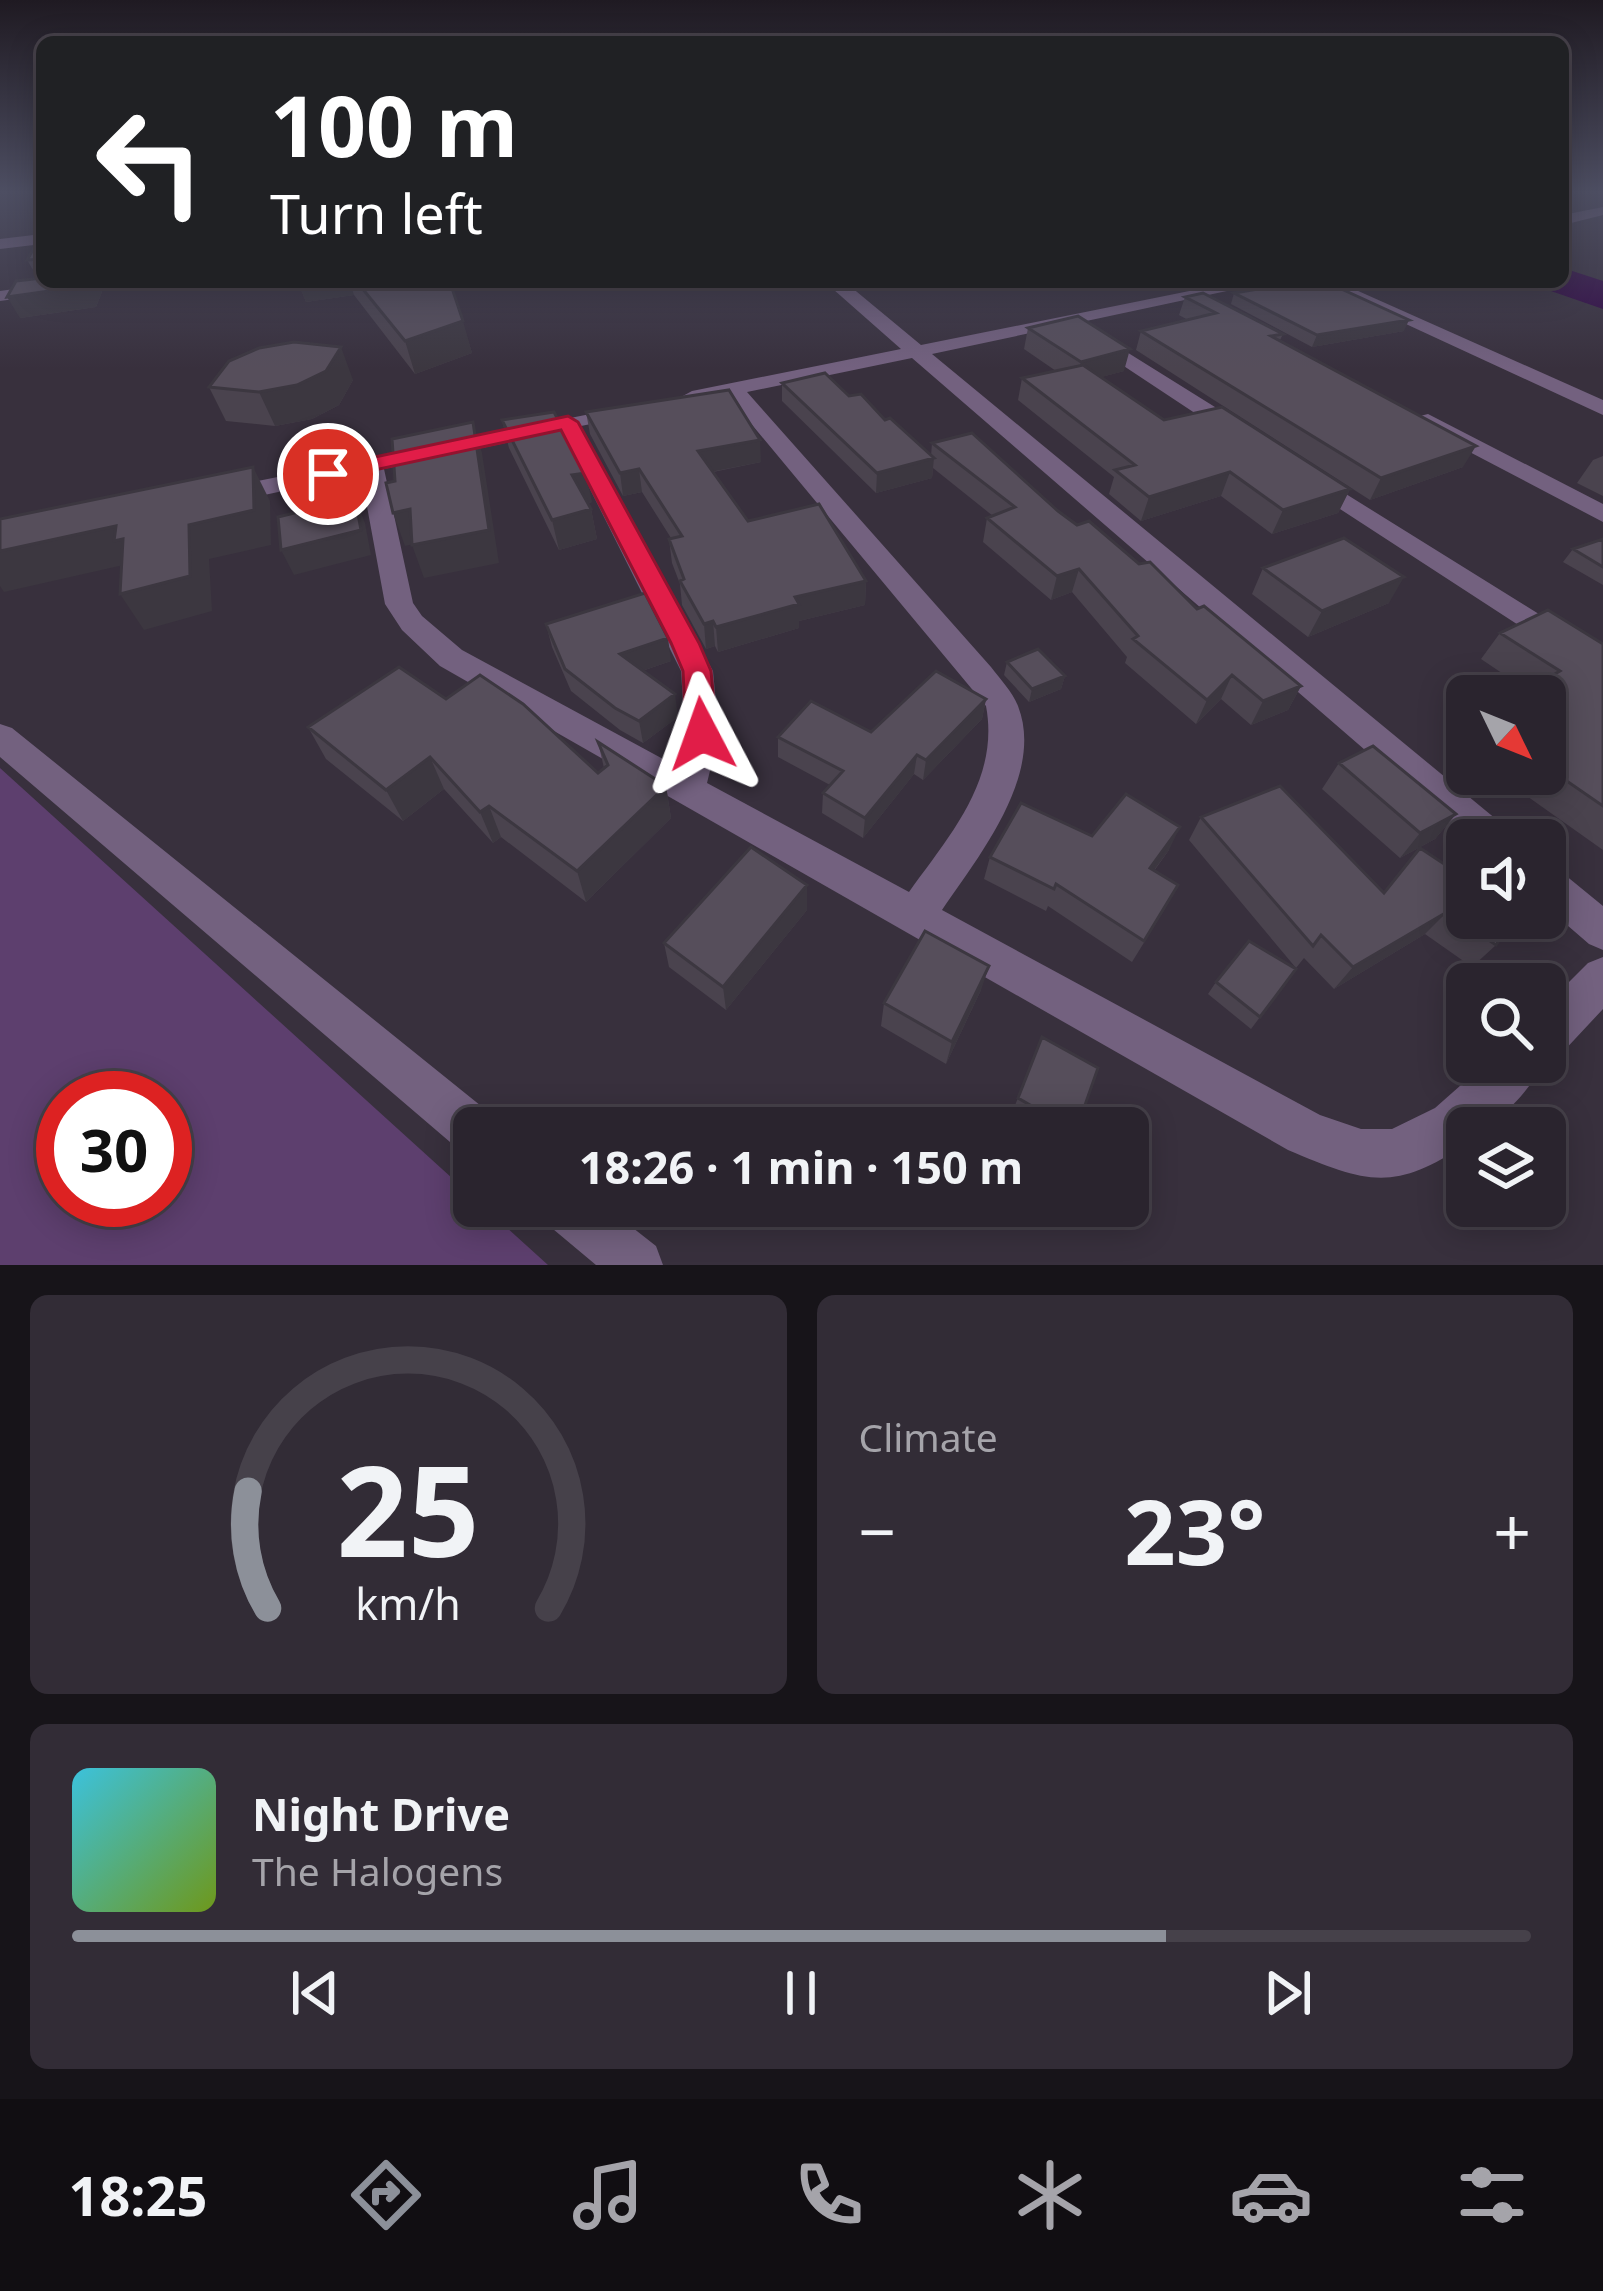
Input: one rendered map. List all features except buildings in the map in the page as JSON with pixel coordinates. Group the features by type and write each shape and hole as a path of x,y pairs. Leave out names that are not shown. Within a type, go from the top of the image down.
{"street":[{"path":"0,296 59,288"},
{"path":"840,288 1470,819"},
{"path":"208,499 1231,288"},
{"path":"1337,288 1603,408"},
{"path":"1193,296 1234,317"},
{"path":"1068,321 1603,669"},
{"path":"734,389 980,675 1002,707 1008,750 998,788 914,918"},
{"path":"1398,405 1603,514"},
{"path":"568,422 697,671 702,734 687,790"},
{"path":"371,464 399,604 451,658 1305,1133 1367,1155 1417,1149 1498,1083"},
{"path":"0,736 99,824 453,1114"},
{"path":"1566,900 1603,931"},
{"path":"1566,1016 1603,978"},
{"path":"591,1227 637,1265"}],"shaded area":[{"path":"0,768 453,1179 453,1227 506,1227 548,1265 0,1265"}],"waterway":[{"path":"1569,283 1603,296"}],"route":[{"path":"328,474 568,422 685,643 697,671 702,734"}]}
